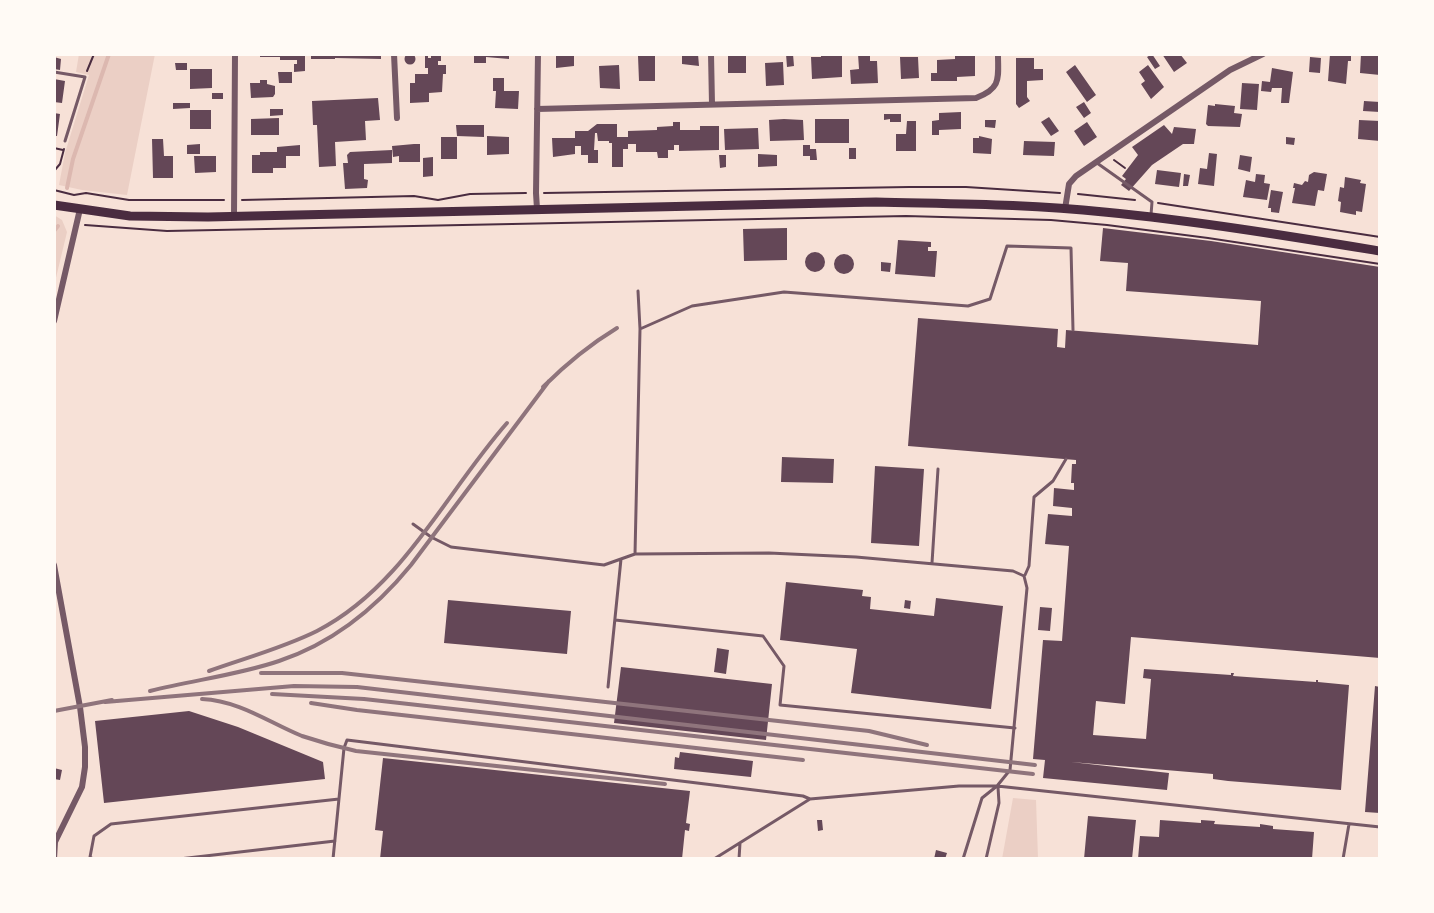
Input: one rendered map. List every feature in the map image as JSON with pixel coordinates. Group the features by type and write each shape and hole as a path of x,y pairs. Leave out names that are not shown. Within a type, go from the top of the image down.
{"main road":[{"path":"54,205 130,216 234,216 876,202 969,204 1065,209 1150,217 1265,232 1380,251"}],"street":[{"path":"234,216 235,54"},
{"path":"394,54 397,118"},
{"path":"537,209 538,54"},
{"path":"711,54 712,104"},
{"path":"537,109 976,98 989,93 998,83 998,54"},
{"path":"1065,209 1069,184 1076,176 1248,57 1263,54"},
{"path":"54,321 80,209"},
{"path":"54,565 85,747 82,787 54,842 54,859"}],"lane":[{"path":"54,72 85,77 65,141"},
{"path":"1096,162 1152,202 1150,217"},
{"path":"640,329 692,306 784,292 968,306 990,298 1007,246 1071,248 1074,330"},
{"path":"635,554 640,329 638,291"},
{"path":"963,859 982,798 997,786 1010,770 1026,588 1024,576 1029,566 1034,497 1053,480 1066,459"},
{"path":"932,563 938,469"},
{"path":"413,524 431,537 451,547 604,565 635,554 769,553 932,563 1013,571 1024,576"},
{"path":"608,687 621,559"},
{"path":"615,620 763,636 784,666 780,705 1015,728"},
{"path":"333,859 344,748 347,740 674,779 802,796 810,799 959,786 997,786 1380,827"},
{"path":"986,859 999,803 997,786"},
{"path":"714,859 810,799"},
{"path":"93,859 90,857 94,836 111,824 339,800"},
{"path":"1343,859 1349,824"},
{"path":"179,859 335,841"},
{"path":"739,859 740,843"}],"path":[{"path":"85,77 94,54"},
{"path":"54,171 60,164 65,141"},
{"path":"54,148 64,150"},
{"path":"1107,155 1125,168"},
{"path":"54,190 74,195 86,194 129,200 414,196 438,200 470,194 966,187 1067,193 1152,202 1380,237"},
{"path":"75,231 82,225 89,224 130,230 166,231 906,216 1066,222 1208,238 1380,264"}],"shaded area":[{"path":"79,54 155,54 127,195 59,185 65,153 89,75 76,72"},
{"path":"54,215 62,220 67,232 54,286"},
{"path":"1013,798 1036,800 1038,859 1002,859"}],"building":[{"path":"410,53 416,59 410,65 404,59"},
{"path":"260,54 305,54 305,71 294,72 294,64 297,64 297,60 260,57"},
{"path":"311,54 381,54 381,59 311,59"},
{"path":"425,54 431,58 431,54 441,54 441,61 438,61 438,65 446,65 442,92 429,93 429,102 410,103 410,83 415,83 415,74 428,74 428,68 425,68"},
{"path":"474,54 509,54 509,59 486,57 486,63 474,63"},
{"path":"556,54 574,54 574,66 556,68"},
{"path":"682,54 698,54 699,66 682,64"},
{"path":"728,54 746,54 746,73 728,73"},
{"path":"786,54 793,54 794,66 787,67"},
{"path":"821,54 842,54 842,77 812,79 811,57 821,57"},
{"path":"858,54 870,54 870,61 877,61 878,83 851,84 850,70 859,69"},
{"path":"1152,54 1160,66 1155,69 1147,57"},
{"path":"1162,54 1180,54 1187,63 1174,72"},
{"path":"1330,54 1351,54 1351,61 1348,61 1346,84 1328,81"},
{"path":"1361,54 1380,55 1380,75 1360,73"},
{"path":"955,55 975,55 975,76 957,77 957,81 931,81 931,73 937,73 937,60 955,59"},
{"path":"638,56 655,56 655,81 639,81"},
{"path":"54,57 61,59 60,70 54,69"},
{"path":"900,57 918,57 919,78 901,79"},
{"path":"1310,57 1321,58 1320,73 1309,72"},
{"path":"1016,58 1034,58 1034,69 1043,69 1043,80 1027,81 1027,97 1030,101 1019,108 1016,104"},
{"path":"783,62 784,85 766,86 765,63"},
{"path":"175,63 187,63 187,70 176,70"},
{"path":"619,65 620,89 600,88 599,66"},
{"path":"1075,65 1096,95 1087,102 1066,72"},
{"path":"1148,65 1164,87 1151,99 1141,84 1145,81 1139,72"},
{"path":"1272,68 1293,72 1289,103 1281,103 1282,88 1272,88 1271,92 1261,91 1262,81 1270,82"},
{"path":"190,69 212,69 212,88 190,89"},
{"path":"278,72 292,72 292,83 279,83"},
{"path":"493,78 504,78 504,91 519,91 518,109 495,108 496,91 493,91"},
{"path":"54,79 65,81 62,103 54,102"},
{"path":"260,80 267,80 267,84 275,86 273,97 251,98 250,83 260,83"},
{"path":"1242,83 1259,84 1257,110 1240,109"},
{"path":"212,93 223,93 223,99 212,99"},
{"path":"378,98 380,120 365,121 366,140 335,142 336,166 319,167 317,125 313,125 312,101"},
{"path":"1364,101 1380,102 1380,112 1363,111"},
{"path":"1084,102 1091,113 1084,118 1076,107"},
{"path":"173,103 190,103 190,108 173,109"},
{"path":"1215,104 1235,106 1234,113 1242,114 1240,127 1208,126 1206,124 1208,105 1215,106"},
{"path":"270,109 283,109 283,115 270,116"},
{"path":"190,110 211,110 211,129 190,129"},
{"path":"961,112 961,129 939,130 939,135 932,135 932,121 939,120 939,113"},
{"path":"54,113 60,114 57,136 54,136"},
{"path":"884,114 901,114 901,122 884,120"},
{"path":"1049,117 1059,131 1051,136 1041,122"},
{"path":"279,118 279,135 251,135 251,119"},
{"path":"815,119 849,119 849,143 815,143"},
{"path":"769,120 803,120 804,140 770,141"},
{"path":"985,120 996,120 995,128 985,127"},
{"path":"1359,120 1380,121 1380,141 1358,139"},
{"path":"907,121 916,121 916,151 896,151 896,134 906,134"},
{"path":"673,122 680,122 680,130 700,130 700,126 719,126 719,150 679,151 679,145 674,145 674,150 668,150 668,158 658,158 657,152 636,152 636,144 628,144 628,149 623,149 623,167 612,167 612,143 598,141 597,133 595,133 594,150 598,150 598,163 588,163 588,155 581,155 581,146 575,146 575,154 553,157 552,138 575,138 575,131 588,131 597,124 617,124 617,137 628,137 628,131 657,130 657,127 673,126"},
{"path":"1087,122 1097,137 1084,146 1074,131"},
{"path":"456,125 484,125 484,137 457,136"},
{"path":"1164,125 1172,134 1174,127 1196,129 1194,144 1183,144 1152,165 1129,191 1121,185 1126,179 1122,176 1138,155 1132,147"},
{"path":"758,128 759,149 725,150 724,129"},
{"path":"487,136 509,137 509,154 487,155"},
{"path":"979,136 992,139 991,154 973,153 973,138 979,138"},
{"path":"441,137 457,137 457,159 441,159"},
{"path":"1286,137 1295,138 1294,145 1286,144"},
{"path":"152,139 163,139 164,156 173,156 173,178 153,178"},
{"path":"1024,141 1055,142 1054,156 1023,155"},
{"path":"200,144 200,154 187,154 187,145"},
{"path":"420,144 420,162 399,162 399,156 393,157 392,146"},
{"path":"300,145 300,156 286,156 286,168 273,168 273,173 252,173 252,155 260,155 260,152 277,152 277,147"},
{"path":"803,145 810,145 810,149 816,149 817,160 810,160 810,156 803,156"},
{"path":"849,148 856,148 856,159 849,159"},
{"path":"392,150 392,163 364,164 364,179 368,180 367,188 345,189 343,163 348,163 347,155 350,152"},
{"path":"1209,153 1217,154 1214,186 1198,184 1200,168 1207,169"},
{"path":"758,154 777,155 777,166 758,167"},
{"path":"719,155 726,155 726,167 720,168"},
{"path":"1240,155 1252,157 1250,172 1238,169"},
{"path":"194,156 216,156 216,172 195,173"},
{"path":"433,157 433,176 423,177 423,158"},
{"path":"1157,170 1181,173 1179,187 1155,184"},
{"path":"1314,172 1327,174 1324,191 1318,190 1315,206 1292,203 1294,183 1302,185 1305,181 1308,182 1309,175"},
{"path":"1184,174 1190,175 1188,186 1183,186"},
{"path":"1256,174 1265,175 1264,183 1270,184 1267,200 1243,197 1246,180 1255,182"},
{"path":"1345,177 1361,180 1360,183 1366,184 1362,212 1356,211 1356,215 1340,212 1341,202 1338,201 1340,187 1344,188"},
{"path":"1271,190 1283,192 1279,213 1271,212 1271,208 1268,208"},
{"path":"787,228 787,260 744,261 743,229"},
{"path":"1103,228 1211,241 1380,267 1380,658 1131,637 1125,704 1096,701 1093,735 1146,739 1151,679 1143,678 1144,669 1231,675 1234,673 1233,676 1316,682 1318,680 1318,682 1349,685 1341,790 1228,781 1213,779 1213,774 1071,762 1169,773 1167,790 1043,778 1045,760 1033,759 1043,640 1062,641 1069,546 1045,544 1048,514 1072,516 1072,508 1053,506 1054,488 1074,490 1074,483 1071,483 1072,464 1076,464 1076,460 908,446 918,318 1058,329 1057,347 1065,348 1066,330 1258,345 1261,301 1126,291 1128,263 1100,261"},
{"path":"898,240 931,242 928,251 937,251 935,277 895,274"},
{"path":"811,252 819,252 825,258 825,266 819,272 811,272 805,266 805,258"},
{"path":"840,254 848,254 854,260 854,268 848,274 840,274 834,268 834,260"},
{"path":"881,262 891,263 890,272 881,271"},
{"path":"782,457 834,459 833,483 781,482"},
{"path":"875,466 924,469 919,546 871,543"},
{"path":"786,582 863,590 862,596 871,597 870,609 934,616 936,598 1003,606 991,709 851,693 857,649 780,640"},
{"path":"448,600 571,611 567,654 444,643"},
{"path":"905,600 911,601 910,609 904,608"},
{"path":"1040,607 1052,608 1050,631 1038,630"},
{"path":"717,648 729,650 726,674 714,672"},
{"path":"621,667 772,684 766,740 614,723"},
{"path":"1375,686 1380,687 1380,813 1365,812"},
{"path":"189,711 238,727 323,762 325,779 104,803 95,721"},
{"path":"680,752 753,761 751,777 674,769 675,757 679,758"},
{"path":"383,758 690,791 686,823 690,824 689,831 685,830 682,859 380,859 383,831 375,830"},
{"path":"54,768 62,770 60,780 54,779"},
{"path":"1088,816 1136,820 1132,859 1084,859"},
{"path":"817,820 822,820 823,830 818,831"},
{"path":"1160,820 1201,823 1201,820 1215,821 1214,824 1260,827 1260,824 1273,826 1273,829 1314,832 1312,859 1138,859 1140,836 1159,837"},
{"path":"936,850 947,853 945,859 934,859"}],"waterway":[{"path":"67,188 73,159 109,54"},
{"path":"54,231 58,226"}],"railway":[{"path":"543,387 578,355 617,328"},
{"path":"150,691 279,661 335,634 368,610 411,565 549,381"},
{"path":"209,671 277,648 317,631 347,612 374,590 399,564 507,423"},
{"path":"261,673 342,673 869,731 927,745"},
{"path":"105,702 294,686 357,687 1035,765"},
{"path":"272,694 364,699 1033,774"},
{"path":"202,699 241,708 302,736 356,751 665,784"},
{"path":"54,711 112,700"},
{"path":"311,703 803,760"}]}
